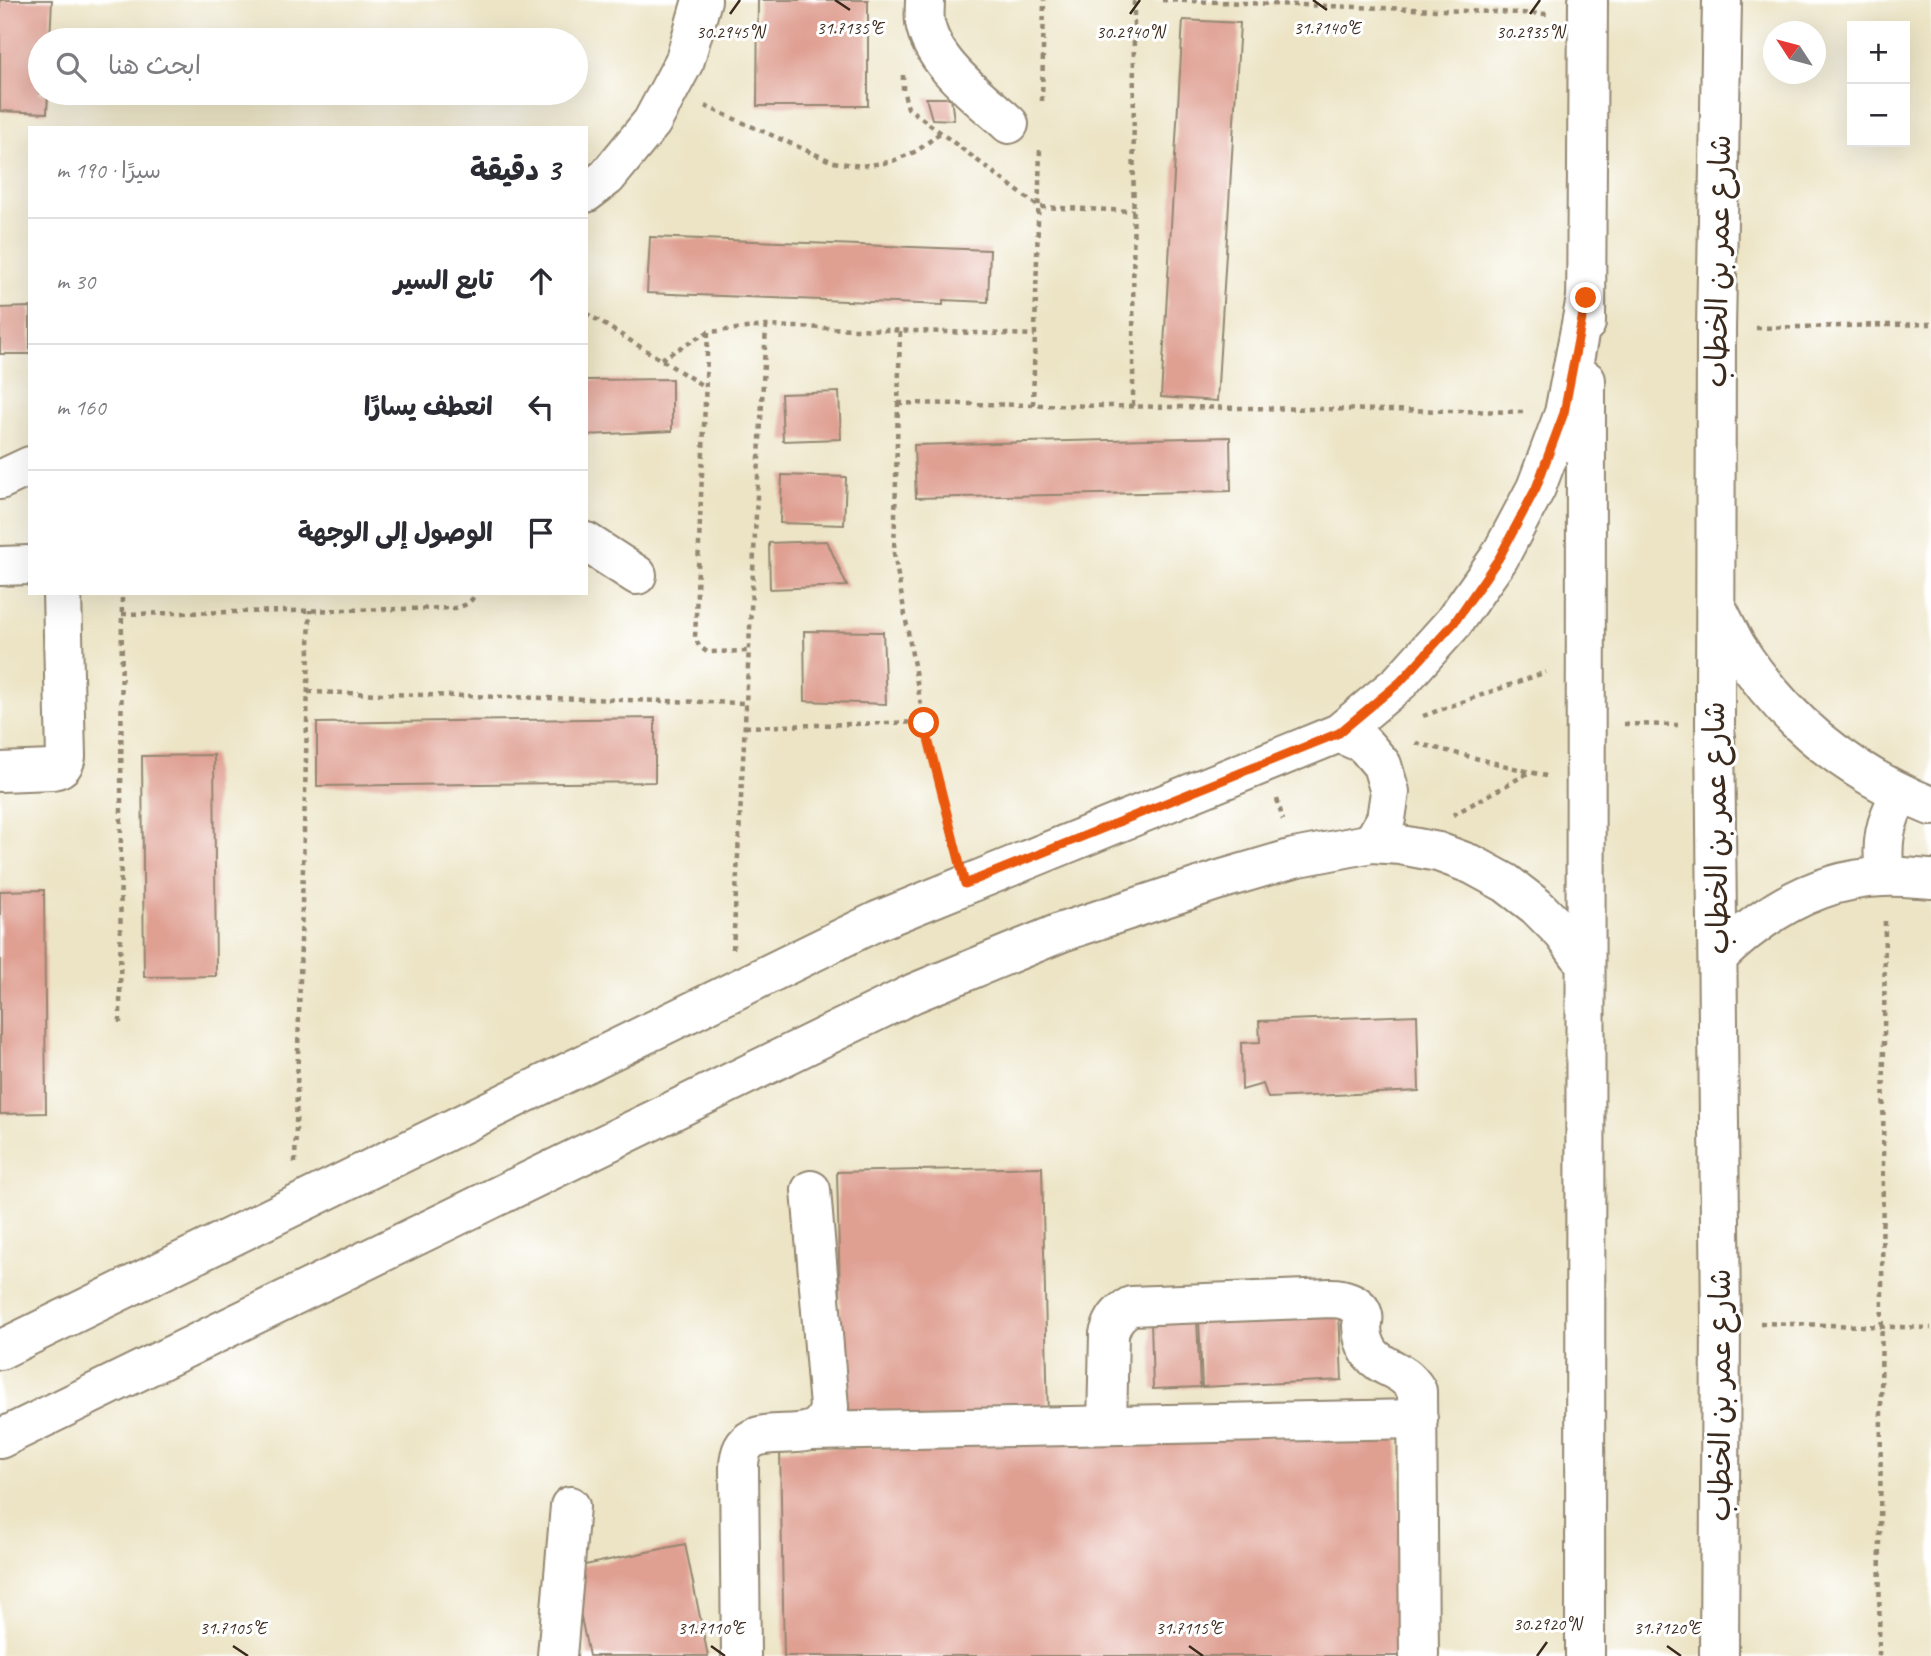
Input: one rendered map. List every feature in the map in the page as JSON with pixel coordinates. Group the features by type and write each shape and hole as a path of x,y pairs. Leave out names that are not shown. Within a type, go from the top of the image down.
{"street":[{"path":"588,191 607,177 652,122 685,60 702,0"},
{"path":"925,0 925,23 936,52 956,76 1030,124"},
{"name":"شارع عمر بن الخطاب","path":"1719,1656 1721,1322 1715,605 1721,0"},
{"path":"1584,1656 1584,724 1588,8"},
{"path":"0,1350 877,921 1339,733 1400,682 1454,623 1499,558 1536,488 1564,413 1586,298"},
{"path":"0,480 28,467"},
{"path":"588,543 636,575"},
{"path":"0,566 28,565"},
{"path":"0,772 52,770 60,769 65,764 62,595"},
{"path":"1715,605 1737,646 1763,684 1794,719 1828,749 1863,773 1916,800"},
{"path":"1339,733 1364,744 1382,765 1390,792 1386,844"},
{"path":"1885,876 1883,834 1890,813 1916,800"},
{"path":"0,1439 914,993 1062,932 1216,881 1294,858 1386,844 1438,852 1473,865 1506,883 1563,933 1585,963"},
{"path":"1718,957 1742,933 1769,913 1821,888 1885,876 1931,879"},
{"path":"811,1190 829,1407 822,1426 813,1431"},
{"path":"1107,1426 1110,1334 1113,1321 1131,1306 1341,1298 1358,1307 1364,1316 1362,1330 1365,1343 1372,1355 1410,1379 1417,1391 1419,1656"},
{"path":"741,1656 739,1460 742,1451 754,1438 762,1435 813,1431 1418,1419"},
{"path":"557,1656 570,1506"}],"path":[{"path":"1033,405 1035,335 1030,124 1044,0"},
{"path":"1133,406 1134,0"},
{"path":"1162,0 1588,8"},
{"path":"668,90 834,162 862,166 890,162 917,151 940,133"},
{"path":"588,314 706,387"},
{"path":"1716,329 1931,324"},
{"path":"661,359 708,332 766,326 1035,335"},
{"path":"731,992 766,326"},
{"path":"900,331 894,553 924,723 965,884"},
{"path":"708,332 695,638 699,646 707,652 749,651"},
{"path":"898,403 1564,413"},
{"path":"120,1023 122,595"},
{"path":"122,614 455,608 467,605 474,595"},
{"path":"294,1206 310,610"},
{"path":"1415,719 1585,658"},
{"path":"308,692 746,702"},
{"path":"744,727 924,723"},
{"path":"1584,724 1715,725"},
{"path":"1414,743 1585,786"},
{"path":"1266,763 1294,858"},
{"path":"1386,844 1530,772"},
{"path":"1879,1656 1885,876"},
{"path":"1721,1322 1931,1328"}],"building":[{"path":"0,0 52,0 51,28 28,28 28,105 47,105 47,113 0,111"},
{"path":"758,0 868,0 868,106 757,106"},
{"path":"1183,20 1240,23 1217,401 1161,397"},
{"path":"926,98 951,98 954,120 932,119"},
{"path":"650,237 990,250 988,302 943,300 943,305 647,293"},
{"path":"28,307 28,354 0,354 0,308"},
{"path":"672,379 672,431 588,435 588,380"},
{"path":"839,392 841,439 783,441 781,394"},
{"path":"1230,437 1231,491 916,498 914,445"},
{"path":"782,475 846,477 844,525 780,523"},
{"path":"827,541 847,586 770,589 769,543"},
{"path":"804,631 883,632 886,704 805,701"},
{"path":"655,718 655,782 317,786 317,723"},
{"path":"214,755 216,976 144,977 142,756"},
{"path":"44,890 46,1113 0,1114 0,891"},
{"path":"1417,1015 1419,1091 1268,1098 1263,1084 1242,1090 1241,1043 1260,1042 1259,1021"},
{"path":"1042,1167 1048,1417 843,1422 837,1172"},
{"path":"1339,1312 1342,1380 1202,1387 1199,1319"},
{"path":"1197,1319 1200,1387 1153,1389 1151,1321"},
{"path":"1398,1433 1402,1656 784,1656 780,1449"},
{"path":"685,1544 708,1656 589,1656 571,1568"}],"route":[{"path":"924,723 965,884 1339,733 1400,682 1454,623 1499,558 1536,488 1564,413 1586,298"}]}
